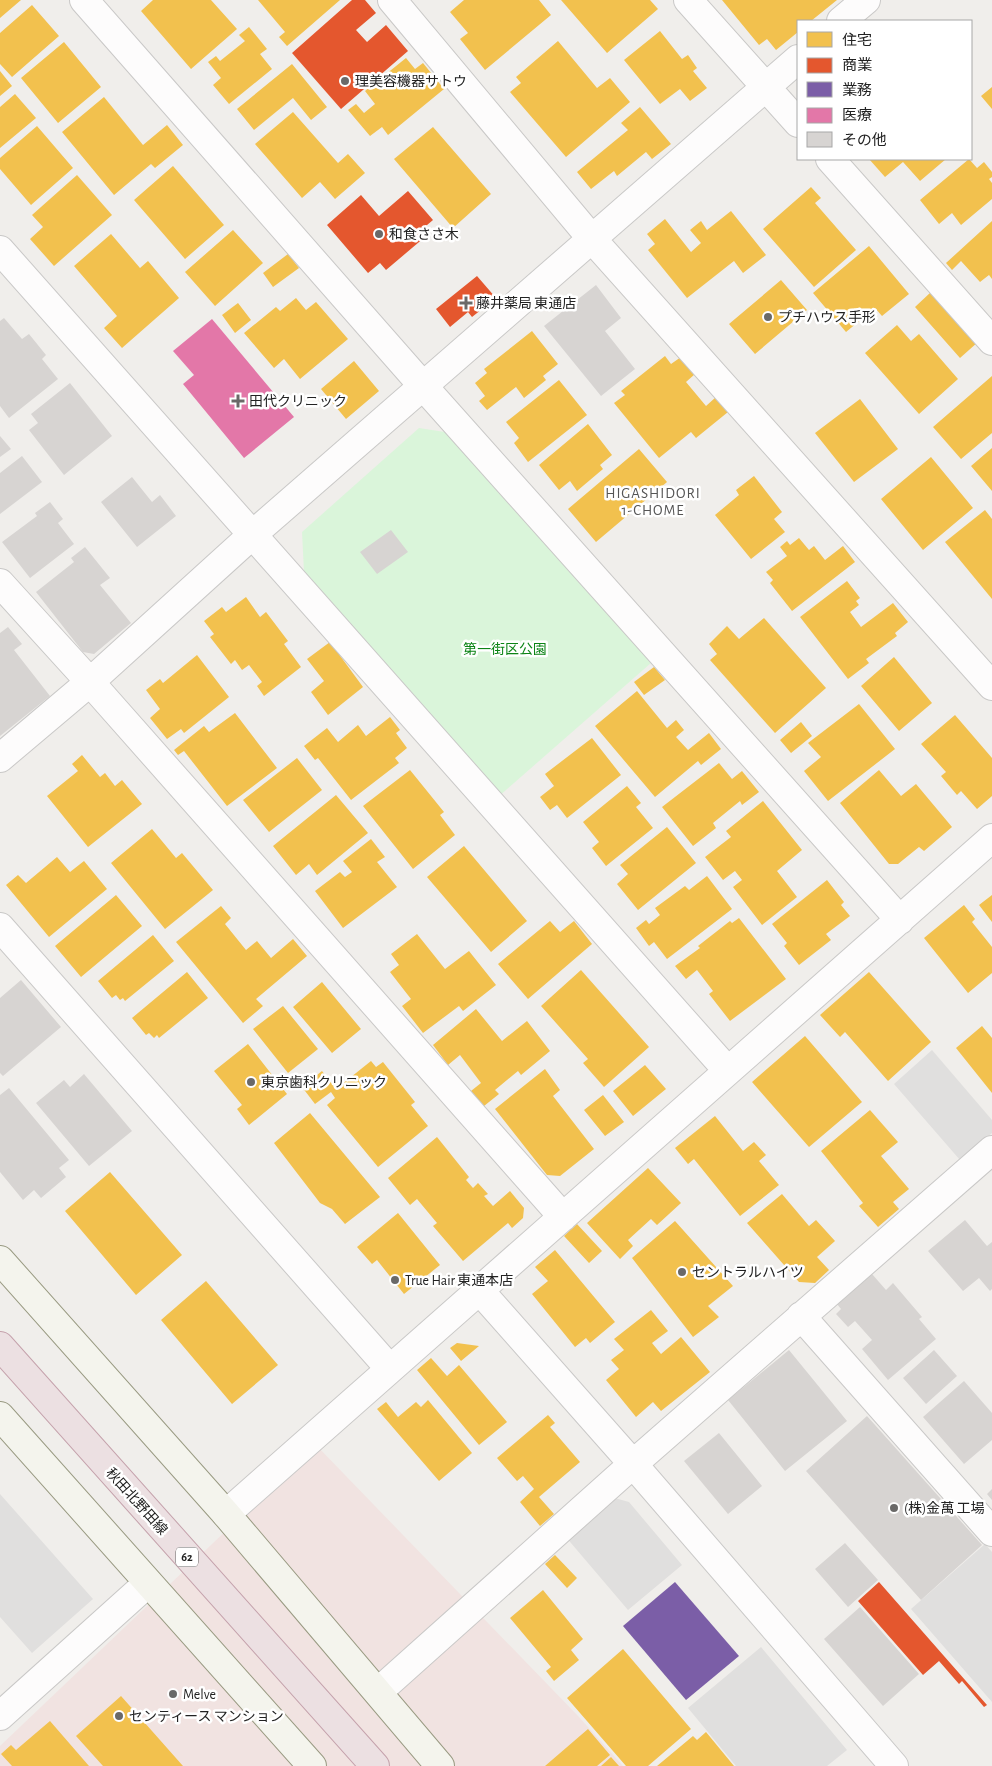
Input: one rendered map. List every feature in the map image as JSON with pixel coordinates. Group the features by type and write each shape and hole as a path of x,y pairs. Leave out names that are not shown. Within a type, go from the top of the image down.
{"highway":[{"name":"秋田北野田線","path":"0,1346 375,1766"}],"street":[{"path":"84,0 423,386 900,920"},
{"path":"392,0 592,239 992,686"},
{"path":"688,0 797,122"},
{"path":"842,20 866,0"},
{"path":"0,758 90,682 252,535 797,60"},
{"path":"831,160 992,341"},
{"path":"0,250 728,1071"},
{"path":"0,583 90,682 563,1218"},
{"path":"226,1514 992,838"},
{"path":"0,927 390,1369"},
{"path":"378,1692 633,1464 992,1150"},
{"path":"0,1260 226,1514 440,1766"},
{"path":"480,1291 633,1464 894,1766"},
{"path":"801,1316 992,1532"},
{"path":"0,1416 312,1766"},
{"path":"0,1716 148,1583"}],"shaded area":[{"path":"932,1050 992,1120 992,1133 960,1160 894,1084"},
{"path":"316,1445 579,1717 623,1766 0,1766 0,1746"},
{"path":"0,1494 93,1599 32,1653 0,1617"},
{"path":"611,1497 629,1502 682,1565 628,1610 565,1536"},
{"path":"985,1544 992,1552 992,1702 911,1609"},
{"path":"761,1647 847,1750 827,1766 736,1766 688,1708"}],"green space":[{"name":"第一街区公園","path":"419,428 451,433 651,663 498,797 304,572 302,532"}],"building: 住宅":[{"path":"0,0 21,0 0,18"},
{"path":"153,0 211,0 237,29 191,69 141,11"},
{"path":"258,0 340,0 287,46 279,37 285,32"},
{"path":"464,0 539,0 551,15 485,70 460,39 468,33 450,12"},
{"path":"561,0 650,0 658,9 607,53"},
{"path":"722,0 837,0 812,20 797,20 797,33 776,50 767,39 759,45"},
{"path":"32,5 59,36 12,77 0,64 0,33"},
{"path":"249,27 267,49 260,54 272,69 229,104 213,85 221,78 208,62 216,56 220,61 245,41 239,35"},
{"path":"660,31 682,59 688,55 697,68 693,71 707,88 690,101 680,89 660,104 624,60"},
{"path":"558,41 597,88 610,78 630,102 566,157 510,92 521,83 516,77"},
{"path":"64,42 101,87 58,123 21,78"},
{"path":"406,58 415,69 423,63 444,89 388,135 382,127 370,136 348,110 356,104 364,113 375,104 365,91"},
{"path":"292,64 327,107 311,120 293,98 254,130 237,109"},
{"path":"0,71 12,86 0,96"},
{"path":"992,87 992,109 981,96"},
{"path":"15,94 36,118 0,148 0,107"},
{"path":"104,97 143,145 167,125 183,145 155,168 151,164 114,195 62,132"},
{"path":"640,107 671,144 652,159 646,152 617,176 614,171 591,189 577,172 628,130 621,123"},
{"path":"293,112 338,163 348,154 365,173 335,199 320,182 302,198 255,144"},
{"path":"37,126 73,168 31,205 0,169 0,158"},
{"path":"433,127 491,194 453,228 394,159"},
{"path":"870,160 945,160 920,181 903,162 885,177"},
{"path":"968,160 977,168 984,162 992,172 992,177 989,179 992,183 992,199 961,225 952,213 939,224 920,200"},
{"path":"173,166 224,225 185,259 134,200"},
{"path":"77,175 112,215 54,266 30,239 43,227 32,215"},
{"path":"811,187 821,198 815,203 856,250 814,287 763,229"},
{"path":"731,211 766,255 743,273 734,261 687,298 648,250 655,244 647,234 665,219 691,252 701,243 690,230 701,221 707,230"},
{"path":"992,221 992,279 989,275 980,282 961,261 952,270 946,263"},
{"path":"233,230 263,263 215,306 185,272"},
{"path":"111,234 140,268 148,261 179,298 122,348 104,328 117,316 74,266"},
{"path":"869,246 909,294 882,316 875,308 846,332 813,293"},
{"path":"288,254 299,268 273,287 263,273"},
{"name":"プチハウス手形","path":"781,280 807,310 755,354 729,324"},
{"path":"931,292 978,342 960,358 915,307"},
{"path":"296,298 306,310 316,302 348,339 300,379 284,359 274,368 244,333 276,307 280,311"},
{"path":"238,303 251,320 235,333 222,315"},
{"path":"897,325 911,341 919,334 958,379 919,414 865,353"},
{"path":"532,331 558,364 543,376 546,380 524,398 516,387 487,410 479,401 485,396 475,383 487,373 484,369"},
{"path":"665,356 671,364 681,357 695,374 686,382 706,406 716,397 728,412 696,438 691,432 659,458 614,403 625,395 621,391"},
{"path":"354,361 379,391 346,419 321,389"},
{"path":"992,376 992,433 961,459 933,427"},
{"path":"559,380 587,415 528,462 514,443 519,438 506,422"},
{"path":"860,399 898,449 854,482 815,433"},
{"path":"588,424 612,455 600,465 603,469 577,491 570,481 559,490 539,465"},
{"path":"992,448 992,491 971,466"},
{"path":"639,449 667,482 596,542 568,509"},
{"path":"931,457 973,508 923,550 881,499"},
{"path":"754,476 782,512 774,519 785,532 751,559 715,515 739,495 736,490"},
{"path":"985,510 992,519 992,599 945,542"},
{"path":"799,538 809,550 814,546 825,560 843,546 855,562 792,611 770,583 773,580 766,572 787,556 780,547 787,541 790,545"},
{"path":"847,581 860,598 856,601 859,605 850,612 861,627 893,603 908,622 895,633 897,636 866,659 869,663 848,679 800,617"},
{"path":"246,597 260,617 266,612 288,641 284,644 301,667 264,696 257,686 262,682 249,665 242,670 235,660 231,664 210,637 214,634 204,621 222,607 226,612"},
{"path":"764,618 826,688 775,733 710,660 717,654 709,644 727,626 739,639"},
{"path":"330,642 363,687 328,715 311,692 324,681 307,659"},
{"path":"197,655 229,697 184,733 181,729 167,739 150,718 160,709 146,690 160,679 163,683"},
{"path":"894,657 932,703 899,731 861,686"},
{"path":"654,667 665,680 644,695 634,682"},
{"path":"637,691 667,728 676,720 684,730 676,737 688,750 709,733 721,749 701,765 698,761 655,797 595,726"},
{"path":"859,704 895,749 828,801 804,771 821,757 808,743"},
{"path":"235,713 277,768 227,806 184,751 178,755 174,750 204,726 209,732"},
{"path":"955,715 992,758 992,796 977,809 961,791 957,795 941,776 946,772 921,744"},
{"path":"390,717 400,730 396,733 407,748 395,758 399,763 351,800 318,758 315,760 304,746 327,728 338,742 358,725 366,736"},
{"path":"801,722 812,736 791,753 780,740"},
{"path":"592,738 621,775 567,818 557,805 550,810 540,797 554,786 545,774"},
{"path":"82,755 100,777 105,773 115,786 122,780 142,804 88,847 47,796 78,771 72,764"},
{"path":"297,758 322,790 269,832 243,800"},
{"path":"719,763 732,779 742,771 759,792 742,805 740,801 713,823 716,828 693,846 662,807"},
{"path":"410,770 444,812 440,815 455,835 413,869 363,806"},
{"path":"879,770 901,796 916,784 952,827 924,851 919,847 898,864 889,864 840,803"},
{"path":"627,786 641,803 636,807 653,828 606,866 592,848 599,842 583,822"},
{"path":"336,795 368,833 317,875 309,864 296,875 273,846"},
{"path":"763,801 802,850 777,871 797,897 762,925 733,887 742,880 735,871 723,880 705,857 731,837 726,831"},
{"path":"667,827 696,863 638,910 617,884 628,874 620,865"},
{"path":"152,829 176,858 182,853 213,890 165,929 111,863"},
{"path":"371,839 385,857 377,862 397,887 343,928 315,891 340,872 345,877 352,872 343,861"},
{"path":"464,846 527,921 491,952 427,877"},
{"path":"57,857 70,872 84,861 107,889 49,937 6,885 18,875 26,883"},
{"path":"707,876 732,909 667,959 654,942 649,946 636,928 646,920 649,924 660,915 655,908 685,886 689,890"},
{"path":"827,880 844,902 841,905 850,916 826,934 831,940 799,965 784,946 787,943 772,924"},
{"path":"116,895 142,926 81,977 55,946"},
{"path":"992,895 992,922 979,905"},
{"path":"964,905 975,919 972,922 992,947 992,973 968,993 924,938"},
{"path":"221,906 231,918 225,924 246,950 257,941 271,958 293,939 307,956 256,999 263,1006 243,1023 176,942"},
{"path":"739,918 786,979 730,1021 709,994 713,991 697,970 686,979 675,966 700,948 698,946 730,921 732,923"},
{"path":"550,921 560,932 574,921 592,944 528,999 498,964"},
{"path":"417,934 445,969 469,951 496,985 463,1011 459,1006 423,1033 402,1006 411,999 390,972 399,965 391,954"},
{"path":"153,935 174,961 125,1001 123,998 120,1000 116,995 112,998 98,981"},
{"path":"581,970 649,1047 604,1087 583,1063 588,1059 541,1006"},
{"path":"187,972 208,998 159,1038 157,1035 154,1038 149,1033 146,1035 132,1018"},
{"path":"869,972 931,1042 888,1081 845,1032 840,1037 820,1015"},
{"path":"322,982 361,1029 332,1053 293,1007"},
{"path":"283,1006 318,1049 288,1073 253,1029"},
{"path":"476,1009 502,1041 527,1021 550,1051 521,1075 518,1071 495,1090 499,1094 484,1106 471,1091 481,1083 460,1055 448,1065 433,1045"},
{"path":"982,1026 992,1038 992,1093 956,1048"},
{"path":"805,1036 862,1102 809,1147 752,1082"},
{"name":"東京歯科クリニック","path":"248,1044 287,1094 249,1125 237,1109 242,1105 214,1071"},
{"path":"371,1061 376,1067 383,1062 415,1102 411,1105 428,1126 378,1167 327,1105 335,1098 331,1092 315,1104 302,1087 322,1071 336,1089"},
{"path":"645,1065 666,1089 633,1116 613,1091"},
{"path":"545,1069 560,1090 553,1096 594,1149 560,1176 547,1175 495,1109"},
{"path":"603,1095 624,1122 605,1136 584,1110"},
{"path":"870,1110 898,1142 881,1156 909,1189 893,1202 899,1209 878,1227 859,1206 863,1203 821,1151"},
{"path":"310,1113 380,1197 345,1224 332,1209 320,1203 274,1143"},
{"path":"715,1116 743,1151 754,1142 766,1155 759,1161 779,1185 740,1216 694,1159 688,1164 675,1148"},
{"path":"437,1137 469,1177 466,1180 473,1188 478,1183 488,1194 484,1196 493,1206 510,1191 524,1208 523,1218 512,1228 508,1223 463,1261 433,1226 437,1223 417,1199 410,1205 388,1178"},
{"path":"648,1168 681,1203 657,1225 651,1219 628,1240 633,1246 620,1259 587,1223"},
{"path":"110,1172 182,1255 136,1295 65,1211"},
{"path":"782,1194 809,1226 816,1220 835,1241 817,1257 829,1270 815,1283 799,1282 747,1223"},
{"path":"398,1213 440,1265 404,1294 377,1260 372,1264 357,1247"},
{"name":"セントラルハイツ","path":"675,1221 733,1286 708,1306 719,1317 693,1337 632,1258"},
{"path":"577,1224 602,1251 589,1263 564,1236"},
{"path":"555,1250 615,1322 590,1343 586,1338 575,1347 532,1294 548,1281 535,1267"},
{"path":"206,1281 278,1365 232,1404 161,1320"},
{"path":"651,1310 668,1331 652,1343 661,1354 681,1337 710,1372 661,1411 653,1402 636,1417 606,1380 619,1369 611,1360 624,1350 614,1339"},
{"path":"457,1343 479,1346 461,1361 450,1348"},
{"path":"431,1358 447,1376 459,1365 507,1422 479,1445 417,1370"},
{"path":"428,1400 472,1453 439,1481 377,1409 386,1402 398,1417 416,1402 421,1407"},
{"path":"548,1415 555,1423 550,1427 580,1462 539,1497 554,1514 540,1526 520,1502 534,1489 523,1476 517,1481 497,1458"},
{"path":"555,1555 577,1578 567,1588 545,1564"},
{"path":"543,1590 583,1639 571,1650 579,1660 554,1681 546,1671 551,1667 510,1618"},
{"path":"623,1649 691,1729 648,1766 626,1766 567,1698"},
{"name":"センティース マンション","path":"121,1696 183,1766 103,1766 76,1736"},
{"path":"50,1721 89,1766 12,1766 1,1754 11,1745 16,1750"},
{"path":"588,1729 610,1755 597,1766 545,1766"},
{"path":"706,1732 734,1766 657,1766 693,1736 697,1740"},
{"path":"611,1757 619,1766 601,1766"}],"building: 商業":[{"name":"理美容機器サトウ","path":"352,0 365,0 376,13 356,30 367,42 386,25 408,51 341,109 292,53"},
{"name":"和食ささ木","path":"408,191 433,220 420,231 425,237 386,270 380,263 368,273 327,225 361,195 379,216"},
{"name":"藤井薬局 東通店","path":"477,276 496,298 472,317 468,312 450,327 436,309"},
{"path":"879,1582 987,1705 984,1707 962,1681 959,1684 939,1661 923,1675 858,1601"}],"building: 業務":[{"path":"675,1582 739,1656 686,1700 623,1626"}],"building: 医療":[{"name":"田代クリニック","path":"212,319 294,417 244,458 183,384 194,375 173,351"}],"building: その他":[{"path":"596,285 621,318 605,331 635,369 601,396 544,326"},
{"path":"4,318 22,339 29,334 46,355 42,359 58,379 9,418 0,406 0,321"},
{"path":"70,383 112,436 64,475 29,430 38,423 31,414"},
{"path":"0,436 11,449 0,457"},
{"path":"22,456 42,482 0,514 0,473"},
{"path":"132,477 152,502 160,495 176,516 137,547 101,502"},
{"path":"50,502 63,519 58,523 74,544 30,578 2,542 37,516 35,513"},
{"path":"391,530 408,552 377,574 360,552"},
{"path":"85,547 110,578 100,585 131,623 94,654 83,652 36,592 74,562 71,558"},
{"path":"8,627 22,644 14,650 50,696 0,736 0,633"},
{"path":"21,980 61,1027 3,1076 0,1073 0,998"},
{"path":"84,1074 132,1131 89,1166 36,1103 64,1080 70,1087"},
{"path":"9,1088 69,1160 59,1168 66,1177 41,1198 34,1190 23,1200 0,1172 0,1095"},
{"path":"965,1220 987,1246 992,1242 992,1289 990,1291 979,1278 963,1291 928,1251"},
{"path":"872,1274 886,1290 893,1283 922,1317 919,1319 936,1339 888,1380 862,1349 872,1340 855,1321 848,1327 836,1314 841,1309 837,1304"},
{"path":"789,1350 847,1421 785,1471 728,1400"},
{"path":"934,1350 957,1376 926,1404 903,1378"},
{"path":"964,1381 992,1413 992,1440 964,1464 923,1417"},
{"name":"(株)金萬 工場","path":"867,1416 982,1545 921,1600 806,1471"},
{"path":"719,1433 762,1486 728,1514 684,1461"},
{"path":"992,1489 992,1500 987,1494"},
{"path":"845,1543 878,1580 848,1607 815,1569"},
{"path":"860,1607 919,1674 883,1706 824,1639"}],"place":[{"name":"理美容機器サトウ","path":"345,81"},
{"name":"和食ささ木","path":"379,234"},
{"name":"藤井薬局 東通店","path":"466,303"},
{"name":"プチハウス手形","path":"768,317"},
{"name":"田代クリニック","path":"238,401"},
{"name":"東京歯科クリニック","path":"251,1082"},
{"name":"セントラルハイツ","path":"682,1272"},
{"name":"True Hair 東通本店","path":"395,1280"},
{"name":"(株)金萬 工場","path":"894,1508"},
{"name":"Melve","path":"173,1694"},
{"name":"センティース マンション","path":"119,1716"}],"district":[{"name":"HIGASHIDORI 1-CHOME","path":"653,502"}]}
